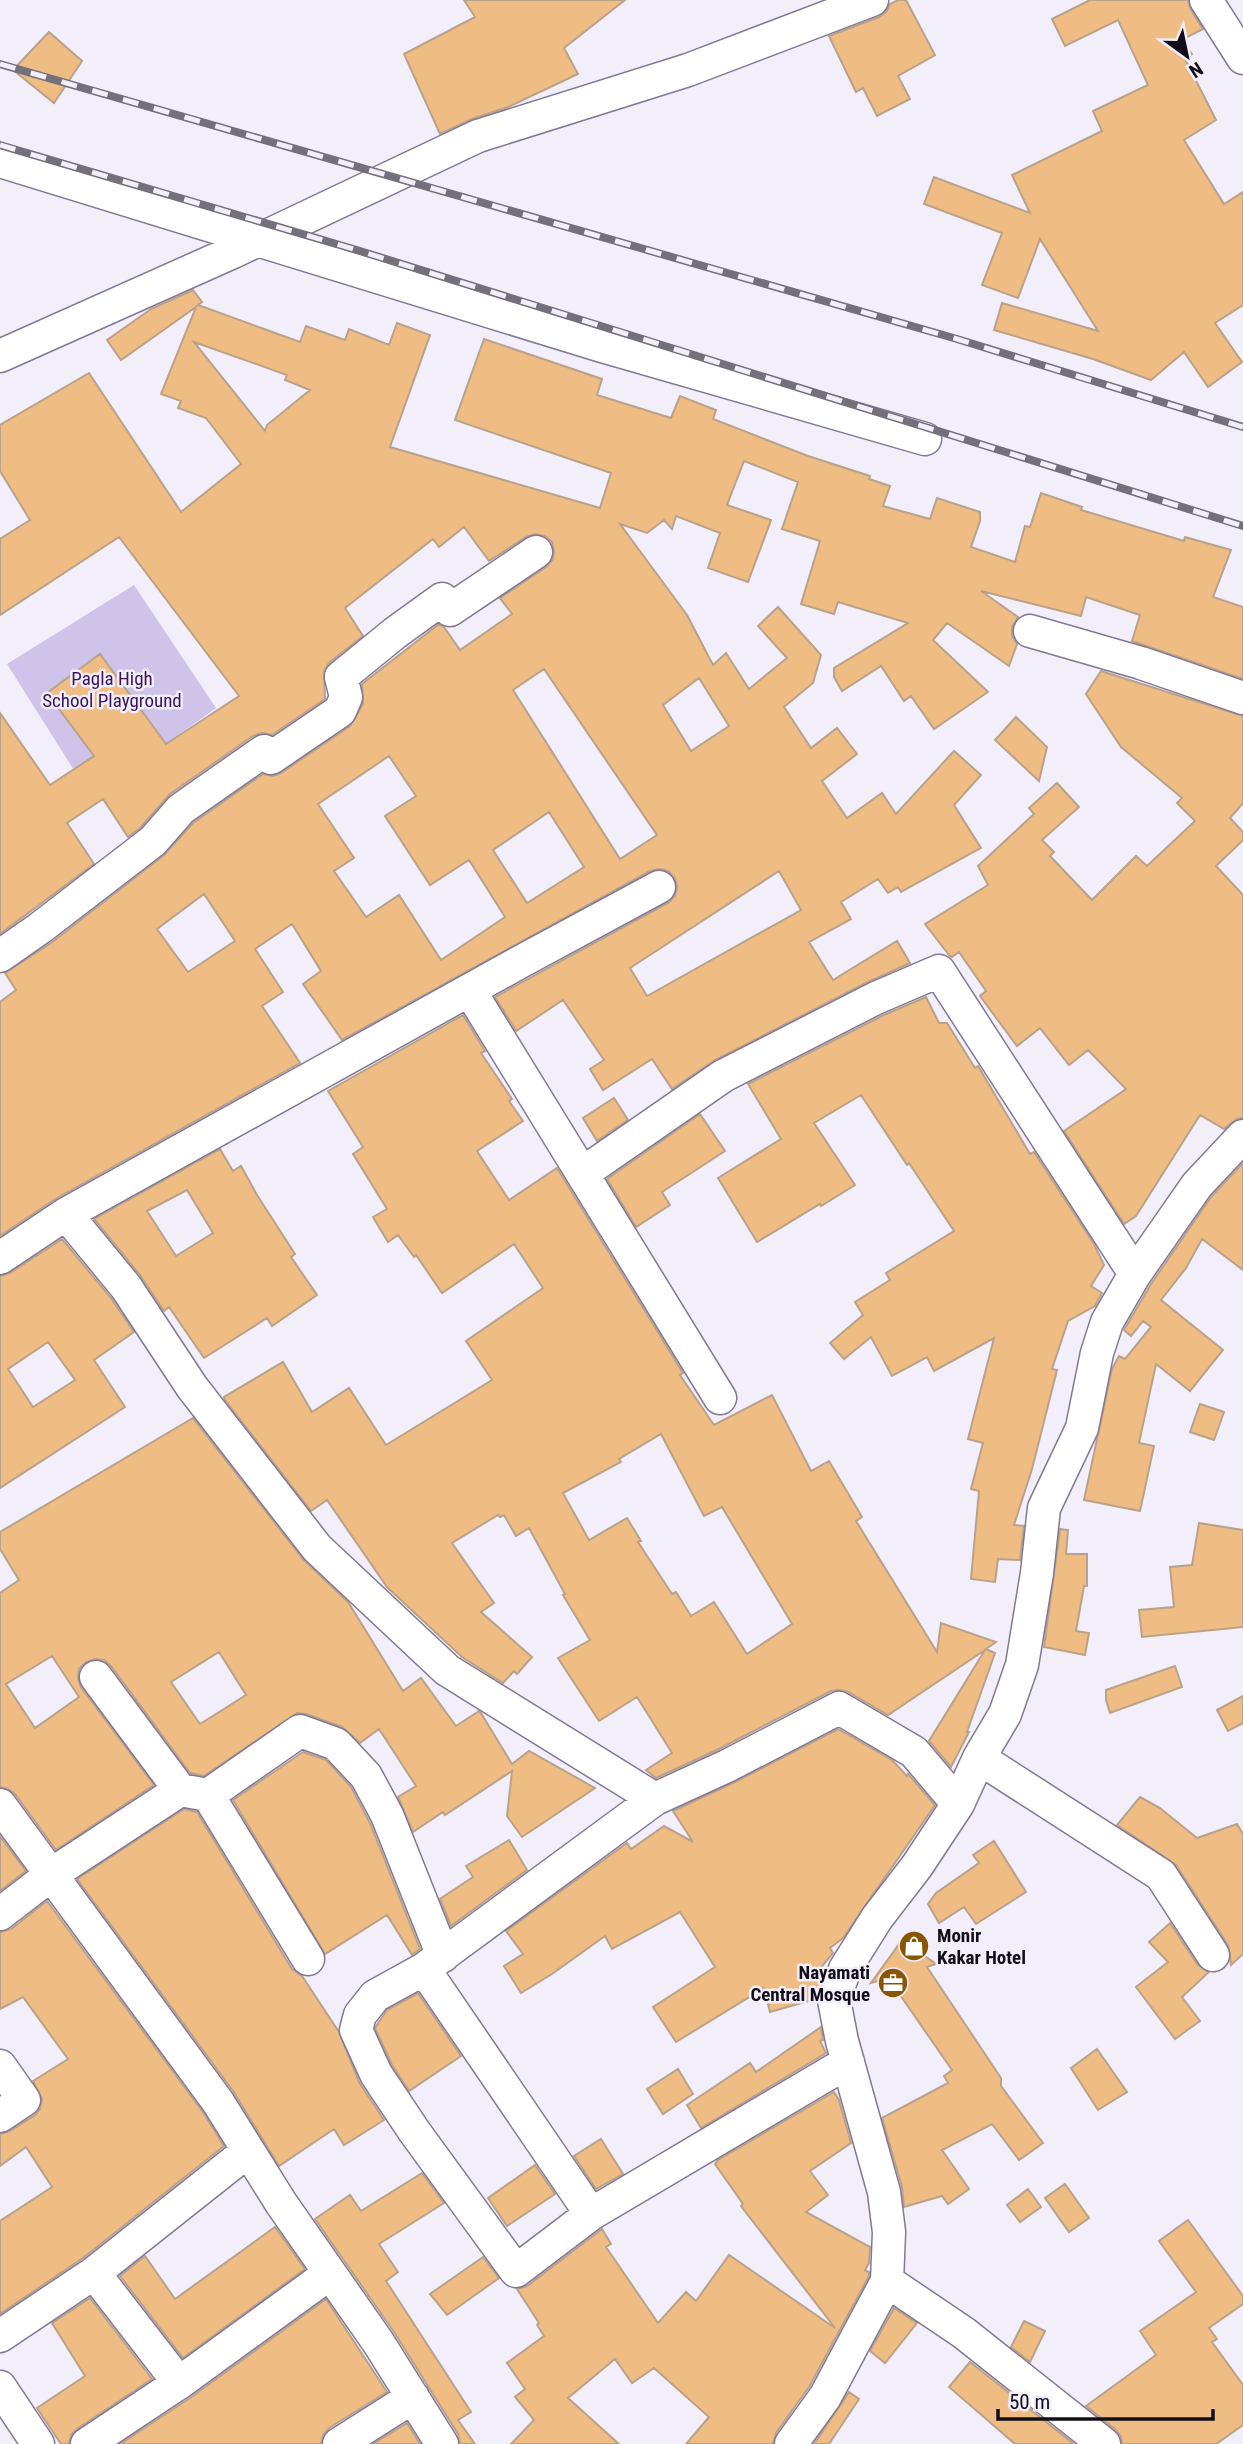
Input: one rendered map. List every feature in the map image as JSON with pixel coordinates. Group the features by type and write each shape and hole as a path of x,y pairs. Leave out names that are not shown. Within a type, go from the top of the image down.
{"street":[{"path":"0,356 478,136 688,70 872,0"},
{"path":"1206,0 1243,58"},
{"path":"0,161 602,346 925,439"},
{"path":"0,956 153,841 181,809 264,751 271,758 340,711 346,697 341,677 395,633 442,600 450,610 536,552"},
{"path":"1030,631 1141,663 1243,698"},
{"path":"0,1258 66,1214 659,887"},
{"path":"583,1174 723,1076 876,998 939,971 1135,1275"},
{"path":"470,991 720,1398"},
{"path":"791,2444 825,2397 887,2281 889,2232 884,2192 834,2000 845,1969 877,1918 917,1867 958,1804 979,1758 1005,1714 1022,1665 1044,1508 1082,1428 1097,1353 1107,1321 1197,1185 1243,1136"},
{"path":"66,1214 126,1287 192,1387 317,1548 447,1671 655,1799"},
{"path":"96,1677 194,1792 308,1959"},
{"path":"848,2062 592,2214 516,2271 376,2074 356,2030 360,2015 375,1996 434,1962 655,1799 727,1766 839,1708 914,1752 958,1804"},
{"path":"0,1914 52,1874 300,1731 336,1744 366,1776 387,1815 434,1962 592,2214"},
{"path":"979,1758 1161,1875 1213,1955"},
{"path":"0,1805 218,2102 329,2274 378,2342 442,2444"},
{"path":"0,2066 24,2100 0,2116"},
{"path":"0,2336 94,2273 248,2151"},
{"path":"94,2273 179,2383"},
{"path":"87,2444 179,2383 329,2274"},
{"path":"887,2281 964,2333 1104,2444"},
{"path":"0,2387 38,2444"},
{"path":"339,2444 413,2397"}],"green space":[{"name":"Pagla High School Playground","path":"134,585 216,708 91,797 7,664"}],"building":[{"path":"464,0 625,0 564,48 578,74 508,107 472,119 440,134 404,54 475,17"},
{"path":"906,0 935,55 898,76 910,99 877,116 863,88 856,92 829,36 879,17 886,12 890,4"},
{"path":"1090,0 1188,0 1203,29 1181,40 1192,54 1185,59 1216,120 1184,140 1224,204 1243,192 1243,305 1215,323 1242,362 1208,387 1184,352 1151,380 1093,359 994,330 1002,303 1098,331 1040,239 1018,298 982,285 1002,233 924,204 934,177 1030,213 1012,175 1102,131 1093,111 1148,85 1118,20 1065,46 1052,19"},
{"path":"49,32 82,61 54,103 13,70"},
{"path":"193,290 202,302 198,305 300,342 306,326 345,340 349,329 389,345 397,323 430,335 390,447 600,508 611,473 455,420 484,339 602,379 597,395 671,418 680,396 716,410 713,419 808,456 870,476 869,479 890,486 883,506 930,519 937,498 980,512 980,521 971,547 1015,562 1025,526 1030,527 1041,493 1082,507 1081,510 1184,541 1185,537 1231,550 1213,597 1243,607 1243,679 1132,641 1140,615 1086,597 1081,616 981,591 1018,617 1012,627 1012,636 1017,644 1009,666 947,623 933,640 988,692 934,729 911,696 904,701 881,666 842,691 834,677 834,668 908,623 838,602 834,614 801,604 820,541 782,529 798,482 744,461 727,505 771,520 748,582 708,568 720,533 676,516 672,529 664,520 647,533 620,524 687,615 713,665 726,653 749,689 787,658 758,626 778,607 821,655 813,683 784,707 811,748 837,728 857,754 822,781 847,818 882,793 896,814 954,751 981,775 954,805 981,848 901,892 898,887 888,893 878,879 841,902 851,919 809,942 833,980 897,941 910,963 715,1060 672,1089 652,1059 603,1090 590,1069 604,1060 563,1000 516,1031 495,997 668,903 675,896 677,887 675,878 668,871 650,871 342,1040 303,984 321,971 292,924 255,949 283,992 262,1006 300,1063 57,1198 0,1236 0,1002 16,990 5,973 51,943 164,855 193,823 263,774 273,776 281,773 350,726 363,704 362,684 439,624 460,650 512,614 500,598 546,567 553,559 552,542 545,536 535,534 489,561 464,527 439,547 433,539 345,608 363,636 329,663 324,671 325,699 272,735 262,733 253,736 170,794 140,828 128,837 103,799 67,823 94,864 0,934 0,713 50,785 94,756 47,693 100,654 166,744 239,696 119,537 0,615 0,539 30,520 0,471 0,425 89,373 181,512 241,464 206,418 178,408 181,401 161,394 196,307 121,360 107,340 151,309","holes":["194,342 287,375 285,380 310,390 267,425 265,431","544,669 657,835 620,859 513,690","699,678 729,726 691,751 663,705","389,756 416,796 385,816 430,885 469,860 505,917 441,960 399,895 366,917 334,871 354,858 318,804","549,812 584,867 527,903 493,850","779,871 801,910 647,996 630,968","204,894 235,941 188,972 157,929"]},
{"path":"1101,671 1243,716 1243,803 1230,818 1243,832 1243,840 1216,866 1243,895 1243,1118 1237,1119 1224,1129 1200,1115 1136,1216 1124,1224 1064,1131 1126,1089 1088,1050 1069,1065 1040,1028 1017,1046 980,996 986,991 959,952 952,957 949,955 925,924 988,885 978,866 1034,814 1029,808 1057,783 1079,807 1042,840 1054,852 1050,856 1092,900 1136,856 1147,866 1195,821 1177,803 1182,798 1121,747 1086,694"},
{"path":"1016,717 1047,747 1039,781 995,740"},
{"path":"926,997 939,1023 947,1023 975,1068 978,1066 1030,1154 1034,1152 1094,1244 1104,1265 1091,1286 1102,1293 1095,1306 1068,1321 1052,1369 1057,1370 1032,1469 1014,1525 1024,1526 1020,1560 998,1559 995,1582 971,1579 979,1491 971,1489 983,1443 968,1439 994,1338 934,1371 927,1357 892,1376 871,1337 844,1359 830,1343 863,1315 855,1302 890,1280 886,1273 954,1231 909,1163 907,1165 861,1095 814,1123 855,1185 821,1206 820,1204 757,1242 718,1178 781,1139 748,1084 884,1015"},
{"path":"463,1015 485,1051 481,1053 512,1099 509,1101 523,1121 477,1151 509,1200 557,1168 683,1373 680,1375 714,1425 772,1395 811,1471 829,1461 862,1517 856,1521 937,1652 941,1623 996,1642 986,1649 995,1653 969,1732 951,1767 929,1741 985,1650 888,1715 848,1692 831,1691 656,1778 646,1770 672,1753 637,1697 599,1721 558,1658 590,1640 563,1595 565,1594 529,1528 516,1536 504,1515 498,1515 452,1543 494,1603 481,1612 532,1657 517,1674 514,1671 503,1683 462,1657 387,1587 327,1500 311,1511 224,1397 283,1362 312,1412 349,1388 386,1445 492,1380 466,1341 543,1288 514,1244 442,1293 416,1255 414,1257 398,1235 388,1242 373,1217 387,1209 353,1154 363,1147 328,1091","holes":["661,1434 704,1516 722,1507 792,1624 747,1654 714,1602 691,1616 676,1592 672,1594 638,1542 641,1541 627,1518 589,1540 563,1493 621,1462 619,1459"]},
{"path":"614,1098 628,1120 597,1141 583,1118"},
{"path":"700,1114 725,1151 662,1192 670,1205 636,1227 607,1179"},
{"path":"220,1149 233,1171 241,1166 295,1254 291,1257 317,1295 272,1326 267,1318 204,1358 169,1307 164,1311 140,1275 94,1219","holes":["187,1190 213,1233 176,1256 147,1211"]},
{"path":"1243,1163 1243,1270 1202,1239 1186,1268 1161,1300 1223,1350 1190,1391 1156,1364 1139,1443 1154,1446 1140,1511 1084,1500 1112,1369 1119,1356 1125,1359 1151,1327 1143,1321 1131,1336 1124,1330 1151,1284 1211,1197"},
{"path":"62,1239 111,1298 134,1332 94,1360 125,1407 0,1488 0,1276 10,1273","holes":["48,1342 75,1380 33,1407 8,1369"]},
{"path":"1200,1404 1224,1412 1214,1440 1190,1432"},
{"path":"193,1418 303,1559 348,1602 403,1691 421,1678 456,1726 479,1711 512,1764 529,1751 595,1788 522,1837 507,1816 512,1771 445,1815 443,1812 413,1832 398,1797 416,1786 379,1729 360,1743 342,1727 297,1713 204,1776 190,1773 111,1666 104,1660 95,1659 86,1662 79,1669 81,1687 154,1785 56,1850 15,1794 0,1787 0,1593 19,1580 0,1549 0,1532","holes":["219,1652 246,1695 200,1724 171,1682","52,1656 79,1697 35,1728 6,1684"]},
{"path":"1199,1523 1243,1530 1243,1627 1142,1637 1139,1610 1174,1607 1170,1567 1192,1565"},
{"path":"1060,1529 1068,1530 1066,1554 1087,1554 1087,1586 1084,1586 1076,1631 1089,1633 1085,1655 1044,1647"},
{"path":"1175,1666 1182,1687 1110,1713 1106,1690"},
{"path":"1243,1696 1243,1723 1228,1731 1217,1710"},
{"path":"838,1729 892,1760 935,1805 843,1938 830,1948 833,1953 819,1970 823,1975 816,1999 770,2012 764,1988 676,2042 653,2007 715,1967 680,1912 612,1949 605,1936 521,1993 504,1966 523,1954 506,1931 627,1843 631,1849 664,1826 693,1842 673,1811"},
{"path":"303,1752 326,1760 351,1787 370,1823 420,1949 412,1955 387,1915 325,1954 233,1800"},
{"path":"1140,1797 1160,1808 1197,1838 1237,1824 1243,1834 1243,1954 1231,1965 1228,1945 1176,1865 1117,1825"},
{"path":"184,1809 197,1812 292,1969 302,1976 339,2032 359,2082 384,2120 344,2145 334,2129 279,2166 233,2091 77,1879"},
{"path":"0,1836 26,1871 0,1891"},
{"path":"509,1840 527,1870 451,1926 440,1899 473,1877 466,1866"},
{"path":"994,1841 1026,1892 976,1924 964,1907 939,1923 928,1904 936,1893 979,1863 973,1855"},
{"path":"47,1901 203,2112 224,2146 83,2258 0,2314 0,2221 52,2187 26,2147 0,2166 0,2134 10,2131 35,2115 40,2109 42,2099 33,2081 68,2059 23,1997 0,2009 0,1932 11,1929"},
{"path":"1170,1923 1198,1965 1209,1972 1182,1997 1200,2021 1175,2039 1136,1987 1168,1962 1149,1942"},
{"path":"902,1940 936,1964 927,1967 1001,2078 1001,2086 1043,2143 1019,2160 992,2124 942,2150 969,2189 948,2204 942,2196 904,2207 902,2187 882,2118 948,2083 944,2076 952,2070 889,1979 892,1977 871,1983"},
{"path":"418,1993 461,2056 409,2091 392,2065 375,2028 387,2010"},
{"path":"821,2027 823,2040 820,2041 826,2053 701,2128 687,2105 750,2063 756,2072"},
{"path":"1097,2049 1127,2092 1098,2110 1071,2068"},
{"path":"678,2069 693,2094 663,2114 647,2089"},
{"path":"834,2092 839,2100 851,2143 810,2171 828,2195 806,2212 870,2247 869,2263 865,2270 869,2272 869,2276 809,2387 776,2433 773,2444 686,2444 709,2417 654,2368 632,2383 615,2359 568,2398 619,2444 511,2444 534,2420 515,2397 525,2389 507,2363 544,2336 537,2325 539,2323 517,2289 527,2286 602,2229 611,2244 606,2247 658,2323 686,2292 696,2301 729,2255 835,2328 741,2206 743,2204 715,2164"},
{"path":"601,2139 623,2174 596,2189 574,2156"},
{"path":"535,2165 555,2194 507,2226 488,2198"},
{"path":"422,2173 444,2203 379,2244 398,2272 386,2281 471,2412 458,2420 475,2444 460,2444 458,2434 394,2332 315,2219 350,2195 361,2211"},
{"path":"1065,2184 1089,2218 1069,2232 1045,2198"},
{"path":"1028,2189 1041,2207 1020,2222 1007,2205"},
{"path":"1188,2220 1243,2296 1243,2304 1209,2328 1217,2339 1212,2342 1243,2385 1243,2425 1216,2444 1122,2444 1116,2430 1086,2406 1156,2355 1140,2331 1196,2292 1159,2241"},
{"path":"275,2227 305,2269 183,2358 120,2276 145,2256 175,2299"},
{"path":"483,2257 499,2278 447,2315 430,2294"},
{"path":"90,2298 152,2379 77,2429 71,2435 69,2444 61,2444 37,2408 85,2376 52,2323"},
{"path":"326,2299 387,2392 329,2428 323,2435 321,2444 120,2444 190,2398"},
{"path":"894,2308 917,2323 885,2363 870,2351"},
{"path":"1024,2321 1045,2331 1030,2362 1011,2347"},
{"path":"970,2362 1074,2444 1015,2444 949,2387"},
{"path":"849,2392 859,2399 829,2444 814,2444"},
{"path":"407,2423 420,2444 373,2444"}],"railway":[{"path":"0,64 957,339 1243,427"},
{"path":"0,145 360,251 1243,526"}],"place":[{"name":"Monir Kakar Hotel","path":"914,1946"},
{"name":"Nayamati Central Mosque","path":"893,1983"}]}
